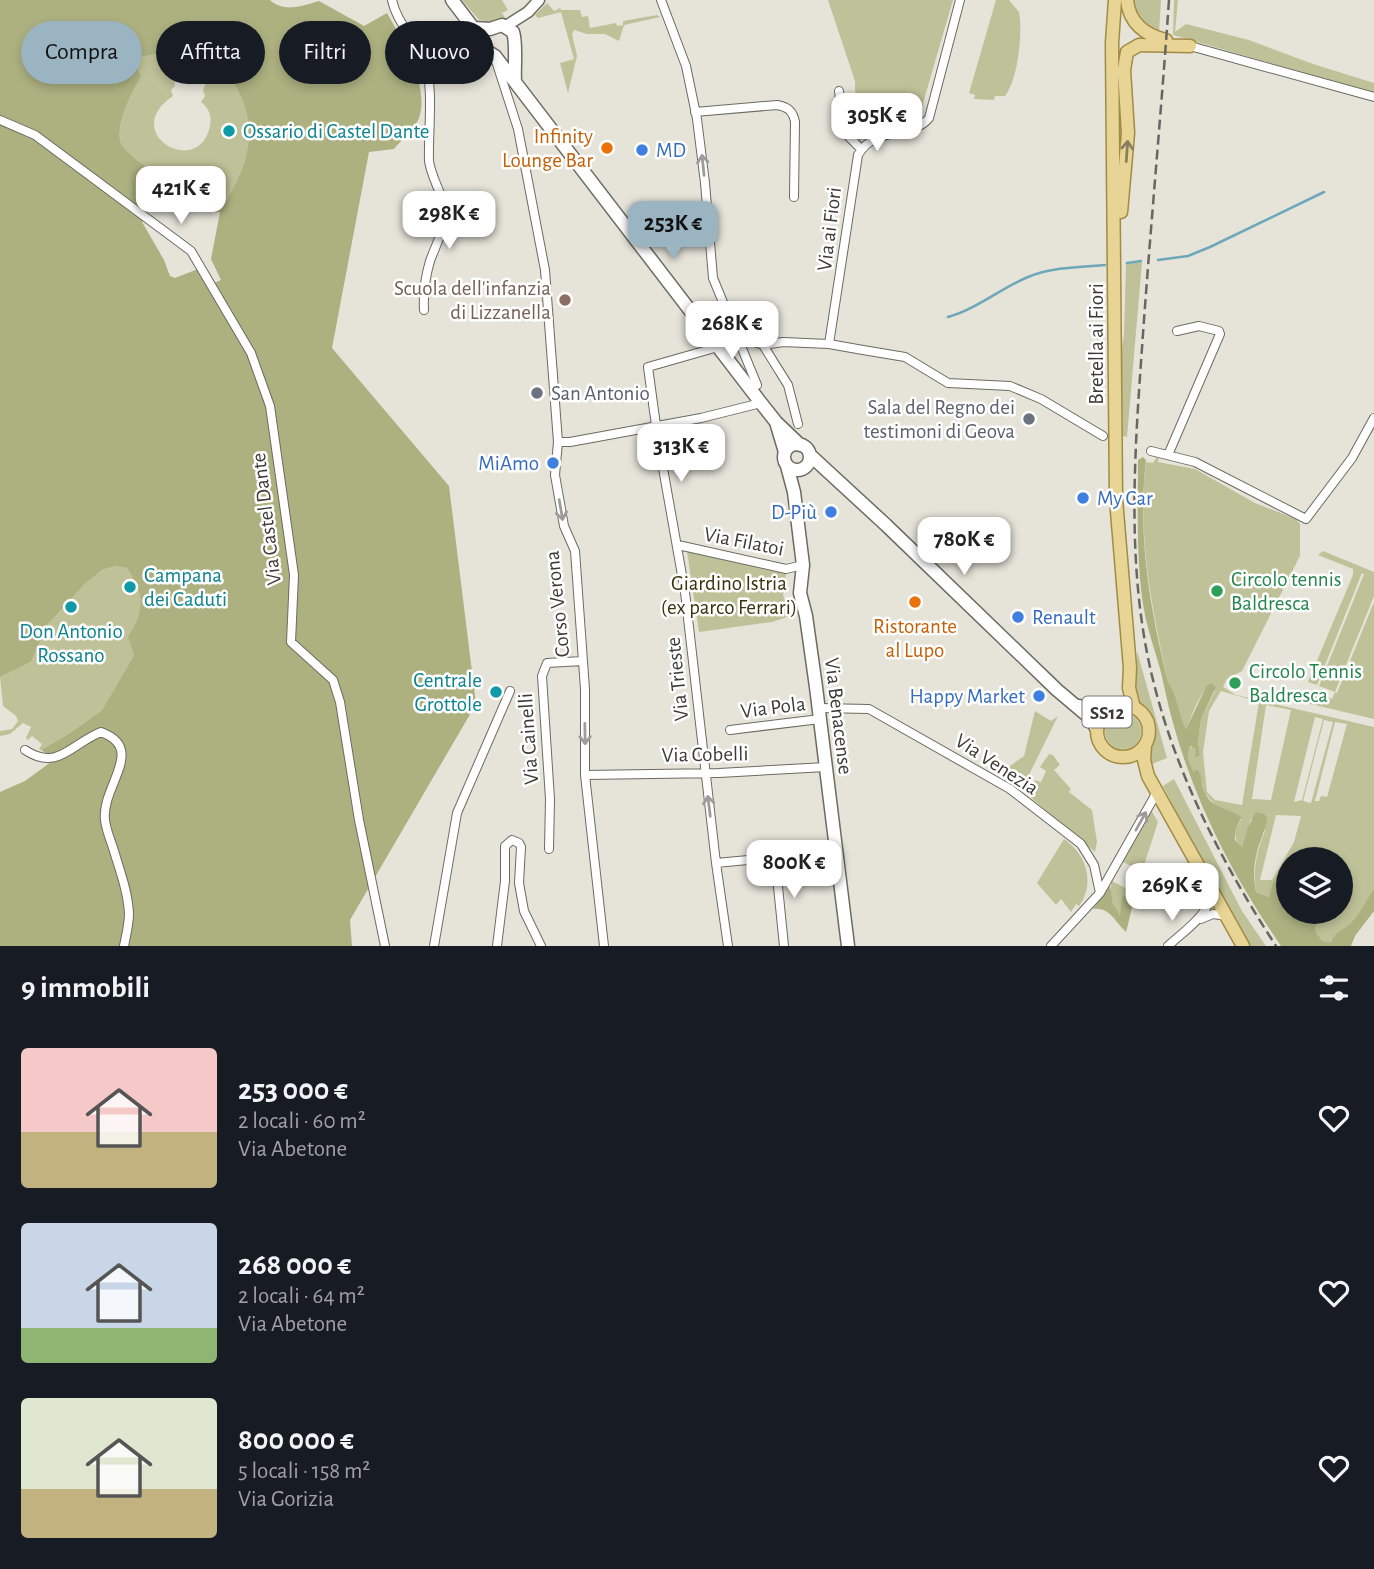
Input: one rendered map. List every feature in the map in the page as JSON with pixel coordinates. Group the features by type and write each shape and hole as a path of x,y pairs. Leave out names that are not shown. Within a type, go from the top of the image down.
{"main road":[{"name":"SS12","path":"452,0 468,21"},
{"name":"Bretella ai Fiori","path":"1115,0 1112,43 1116,499 1130,668 1129,688 1122,707"},
{"path":"1128,0 1133,20 1145,31 1157,38 1190,46"},
{"path":"494,27 506,26 513,32 515,82"},
{"path":"495,56 503,57 515,43"},
{"path":"1116,268 1128,133 1123,84 1125,56 1131,49 1139,46 1190,46"},
{"name":"SS12","path":"495,56 776,422 1057,690 1075,704 1097,729"},
{"name":"SS12","path":"776,422 787,466"},
{"path":"785,452 793,445 800,445"},
{"path":"802,469 808,464 810,455"},
{"path":"787,466 793,470 831,474"},
{"name":"Via Benacense","path":"787,466 794,492 803,565 800,593 806,616 820,713 848,946"},
{"name":"Via Benacense","path":"794,492 802,469"},
{"name":"SS12","path":"1075,704 1095,711 1122,707 1142,713 1149,729 1144,746 1148,776"},
{"name":"SS12","path":"1122,707 1101,718 1097,729 1099,740 1107,752 1135,762 1148,776 1243,946"},
{"name":"SS12","path":"1125,757 1134,755 1144,746"}],"street":[{"path":"393,0 396,13 426,64 429,85 429,161 431,173 442,194 444,219 423,288 424,310"},
{"path":"506,26 528,12 539,0"},
{"path":"661,0 686,66 695,112 705,183 713,278 757,386"},
{"path":"839,91 844,132 861,149 872,140 922,125 929,118 960,0"},
{"path":"515,43 528,12"},
{"path":"1190,46 1374,97"},
{"name":"Corso Verona","path":"495,56 498,74 518,129 545,270 558,442 555,475 564,526 576,551 586,775 604,946"},
{"path":"695,112 777,106 791,111 795,122 794,197"},
{"name":"Via Castel Dante","path":"0,120 35,135 191,251 251,353 270,406 293,575 291,642 333,680 340,702 359,820 385,946"},
{"name":"Via ai Fiori","path":"829,344 854,170 861,149"},
{"path":"1168,455 1220,334 1219,331 1199,326 1177,331"},
{"path":"717,345 733,327"},
{"path":"733,327 747,339 763,345 783,342 829,344 905,357 947,383 1010,386 1041,399 1103,436"},
{"name":"Via Trieste","path":"717,345 648,367 678,545 728,946"},
{"path":"763,345 788,385 798,424"},
{"path":"558,442 722,414 761,403"},
{"path":"1151,451 1195,462 1306,519 1352,458 1374,418"},
{"name":"Via Filatoi","path":"678,545 786,569 803,565"},
{"name":"Via Cainelli","path":"549,849 550,799 542,676 547,663 583,661"},
{"path":"434,946 457,813 510,691"},
{"name":"Via Venezia","path":"820,713 869,709 1010,789 1081,844 1094,865 1100,893"},
{"name":"Via Pola","path":"730,730 820,713"},
{"path":"25,750 37,758 56,758 101,732 118,740 123,750 122,759 109,790 104,820 127,895 129,916 124,946"},
{"name":"Via Cobelli","path":"586,775 826,767"},
{"path":"1051,946 1100,893 1157,792"},
{"path":"497,946 505,881 505,846 512,840 516,840 521,847 519,883 524,911 541,946"},
{"path":"716,863 836,852"},
{"path":"775,857 784,946"},
{"path":"1168,946 1195,922 1210,903 1212,891"},
{"path":"1195,922 1213,914 1227,916"}],"green space":[{"path":"0,0 270,0 287,7 319,1 355,21 279,21 279,84 371,84 371,22 387,13 392,21 385,21 385,84 419,84 419,118 394,149 369,152 332,348 449,486 476,704 350,920 352,946 0,946 0,792 25,781 55,759 41,750 102,710 134,655 128,637 138,619 141,602 137,586 127,568 116,566 102,570 85,584 48,624 31,662 0,677","holes":["21,21 142,21 142,57 156,54 156,21 265,21 265,84 234,84 245,109 249,139 242,168 221,210 193,208 195,182 167,177 155,171 140,162 122,145 120,132 123,116 138,84 21,84","137,204 220,212 211,259 221,280 212,284 193,251 135,208","144,219 190,253 198,269 175,278 170,276 142,222"]},
{"path":"462,0 502,0 508,10 502,13 506,19 479,20"},
{"path":"828,0 953,0 919,117 870,132 860,142 856,132 855,81"},
{"path":"996,0 1009,0 1019,12 1020,43 1016,67 1005,96 995,96 994,100 974,99 975,95 969,93"},
{"path":"1131,0 1161,0 1159,33 1140,20"},
{"path":"1174,0 1178,0 1175,32 1186,24 1249,40 1374,83 1374,93 1173,35"},
{"path":"547,3 554,11 560,8 580,10 582,17 588,16 590,28 616,23 617,26 623,25 623,21 657,15 660,17 624,25 619,41 605,34 587,34 574,30 572,34 577,56 568,93 560,63 574,59 561,12 538,18 535,15"},
{"name":"Ossario di Castel Dante","path":"156,54 156,84 175,84 171,90 173,96 158,110 154,124 158,136 167,145 179,150 192,149 203,142 210,126 209,113 201,102 205,96 203,90 206,84 234,84 245,109 249,139 242,168 221,211 192,208 194,182 161,175 140,162 122,145 120,132 123,116 138,84 142,84 142,57"},
{"path":"1142,262 1127,437 1123,436 1121,354 1126,264"},
{"path":"1143,457 1146,460 1144,544 1151,600 1168,682 1186,729 1207,685 1211,683 1216,687 1201,719 1198,743 1200,755 1195,758 1196,749 1191,746 1189,748 1188,759 1194,773 1195,769 1199,771 1204,790 1212,803 1242,818 1235,831 1235,840 1242,847 1256,812 1267,817 1258,847 1254,874 1256,892 1269,897 1276,879 1276,924 1316,924 1315,931 1322,941 1331,943 1337,934 1353,924 1374,889 1374,911 1355,936 1351,946 1281,946 1242,885 1209,822 1183,756 1147,625 1139,568 1138,460"},
{"name":"Circolo tennis Baldresca","path":"1159,457 1158,462 1195,469 1255,503 1296,519 1300,524 1300,556 1242,671 1227,679 1223,687 1236,695 1374,727 1374,899 1343,946 1321,946 1298,928 1300,924 1353,924 1353,847 1291,847 1301,816 1276,815 1260,880 1272,880 1276,873 1276,897 1256,892 1256,861 1265,831 1251,819 1242,847 1235,833 1242,819 1219,809 1204,792 1199,771 1195,770 1194,774 1188,759 1189,748 1194,746 1200,755 1198,743 1201,719 1215,691 1208,684 1186,729 1168,682 1148,573 1143,518 1144,490 1146,462 1153,463","holes":["1221,691 1259,702 1242,805 1215,800 1207,792 1203,752 1209,711","1266,705 1291,710 1271,800 1252,799","1315,717 1323,719 1302,800 1294,802","1324,720 1333,722 1311,803 1303,801","1335,722 1347,724 1327,797 1321,796 1319,801 1315,801"]},
{"name":"Giardino Istria (ex parco Ferrari)","path":"687,551 786,574 783,595 790,616 772,622 699,632"},
{"path":"1323,551 1374,572 1374,596 1335,692 1319,686 1364,574 1362,573 1317,685 1308,682 1353,575 1353,569 1318,555"},
{"name":"Campana dei Caduti","path":"116,566 127,568 136,581 142,603 141,614 136,624 134,655 102,710 41,750 39,749 42,744 32,736 28,740 26,738 31,727 23,723 10,734 0,736 0,731 12,729 18,721 16,716 3,706 0,677 31,662 48,624 85,584 102,570"},
{"path":"1374,602 1374,719 1302,702 1306,690 1332,699 1335,692 1337,693"},
{"path":"1137,651 1167,758 1152,764 1148,752 1154,738 1153,725 1135,697"},
{"path":"1035,711 1051,721 1058,716 1024,785 1020,787 1000,773 1024,756"},
{"path":"1123,713 1136,718 1141,731 1136,744 1123,749 1110,744 1105,731 1110,718"},
{"path":"1049,754 1053,755 1060,765 1054,770 1071,789 1069,792 1092,810 1097,842 1095,852 1029,796 1035,780 1041,782 1046,771 1040,767"},
{"path":"1174,779 1242,911 1266,946 1249,946 1210,877 1163,786"},
{"path":"1151,810 1158,822 1126,932 1112,900 1112,881 1129,890 1139,870 1121,861"},
{"path":"1064,839 1083,860 1088,878 1084,897 1079,906 1076,904 1071,912 1061,899 1056,905 1037,883"},
{"path":"1110,886 1113,903 1120,916 1122,898 1129,893 1134,898 1126,932 1104,910 1093,909"}],"waterway":[{"path":"1158,260 1188,256 1210,247 1324,192"},
{"path":"1127,263 1141,261"},
{"path":"948,317 1037,274 1066,268 1105,265"}],"railway":[{"path":"1169,0 1137,432 1134,517 1139,601 1154,684 1189,787 1220,852 1276,946"}],"place":[{"name":"Ossario di Castel Dante","path":"229,131"},
{"name":"Infinity Lounge Bar","path":"607,148"},
{"name":"MD","path":"642,150"},
{"name":"Scuola dell'infanzia di Lizzanella","path":"565,300"},
{"name":"San Antonio","path":"537,393"},
{"name":"Sala del Regno dei testimoni di Geova","path":"1029,419"},
{"name":"MiAmo","path":"553,463"},
{"name":"My Car","path":"1083,498"},
{"name":"D-Più","path":"831,512"},
{"name":"Campana dei Caduti","path":"130,587"},
{"name":"Circolo tennis Baldresca","path":"1217,591"},
{"name":"Ristorante al Lupo","path":"915,602"},
{"name":"Don Antonio Rossano","path":"71,607"},
{"name":"Renault","path":"1018,617"},
{"name":"Circolo Tennis Baldresca","path":"1235,683"},
{"name":"Centrale Grottole","path":"496,692"},
{"name":"Happy Market","path":"1039,696"}]}
